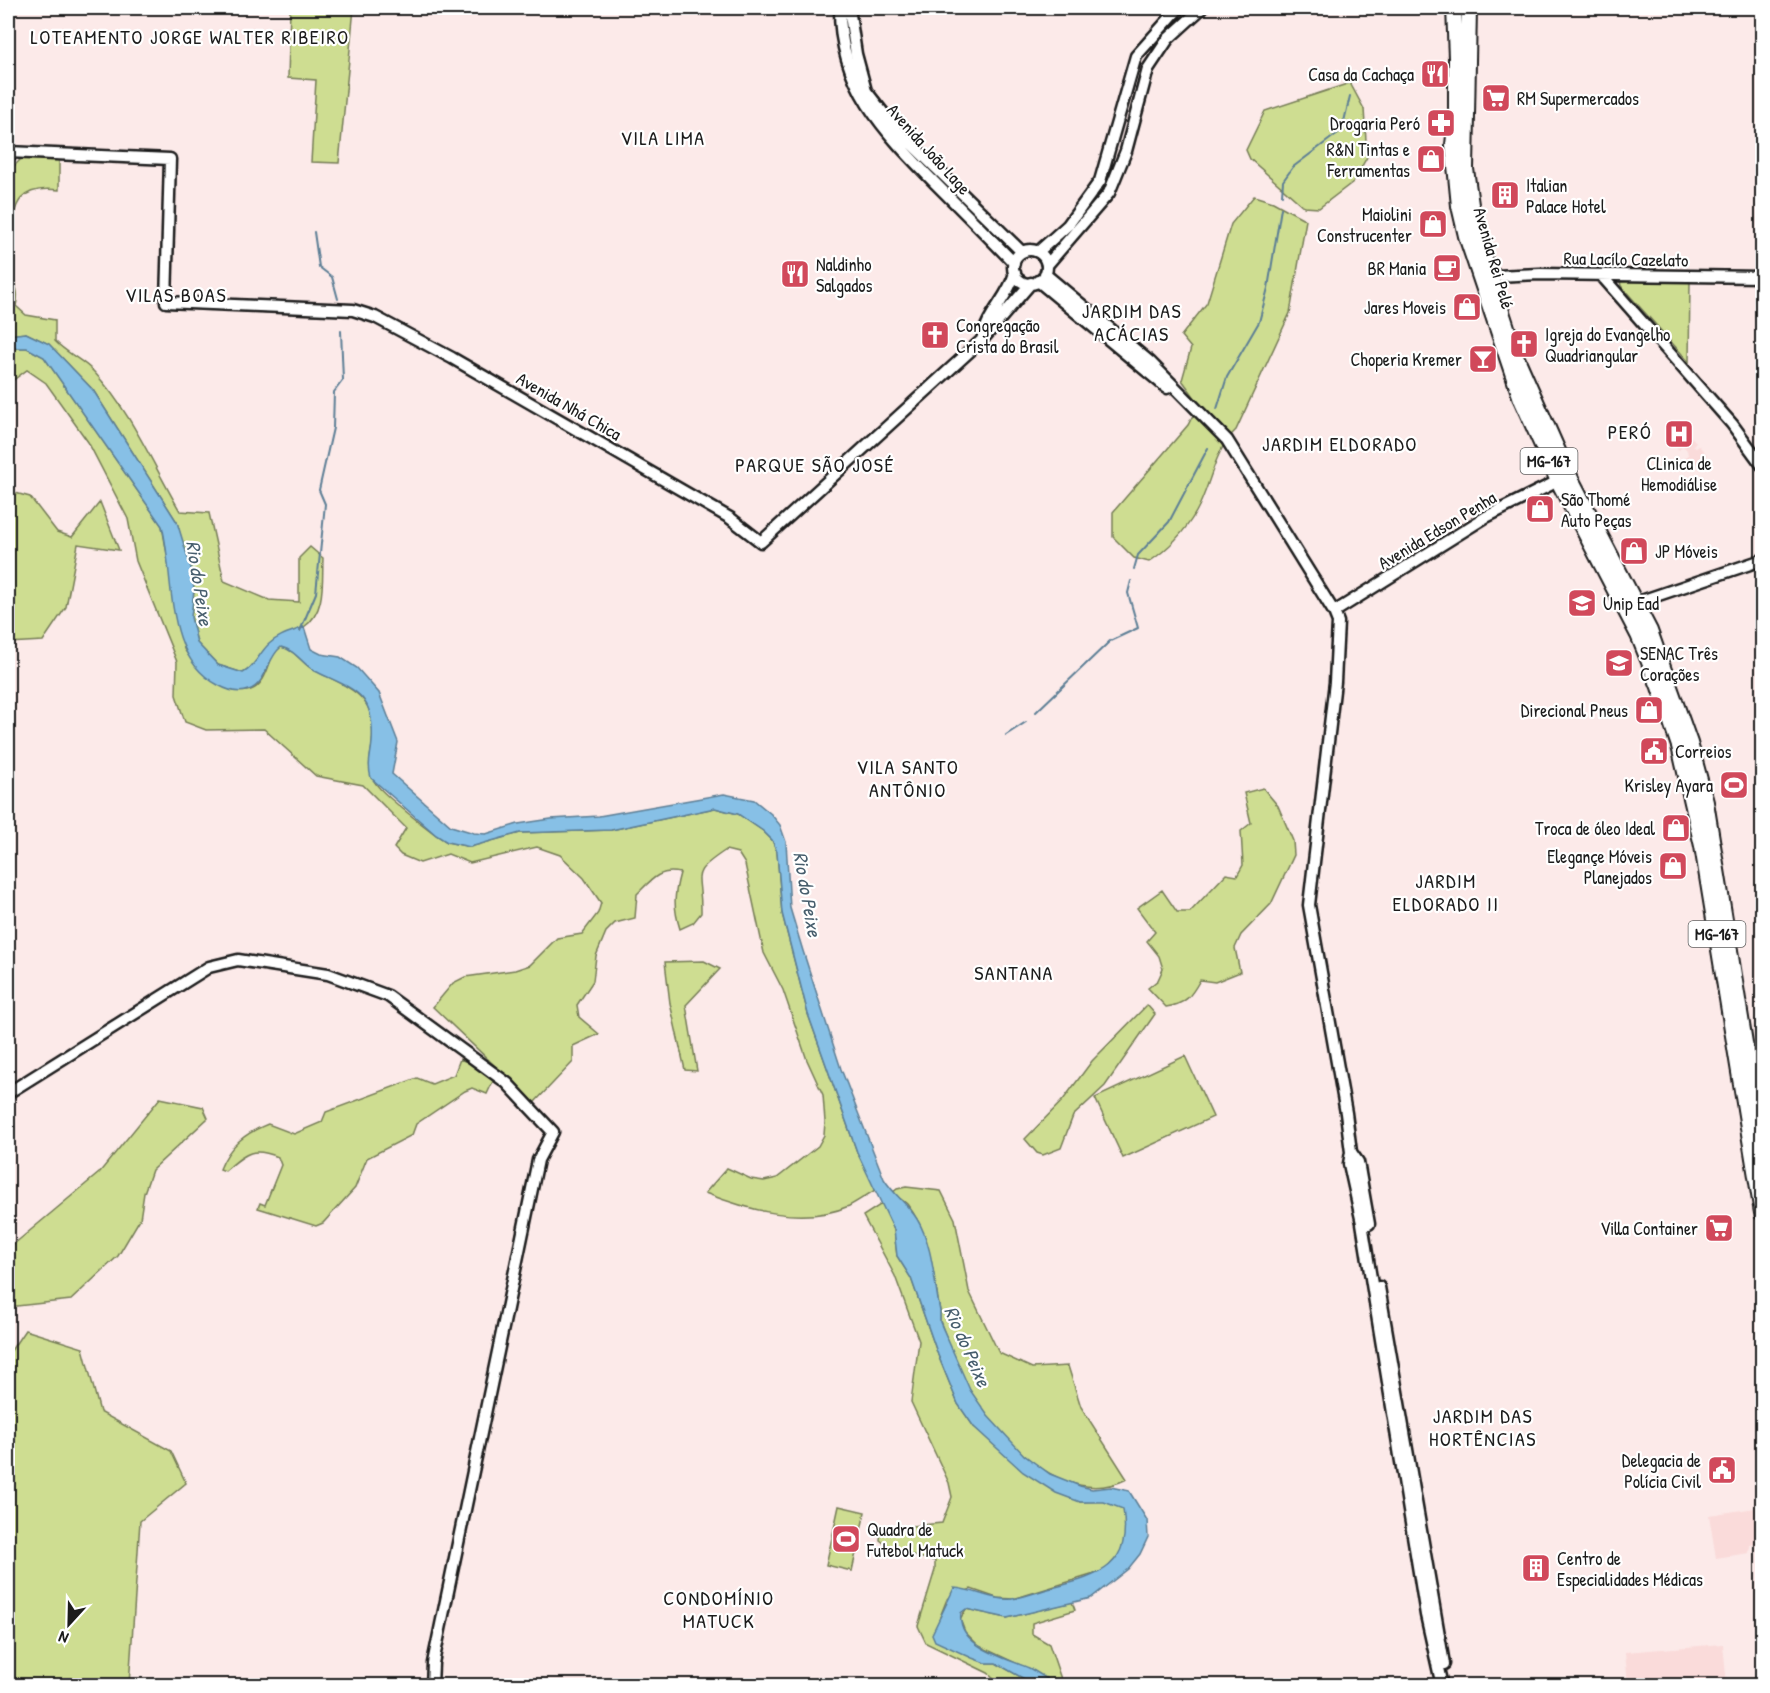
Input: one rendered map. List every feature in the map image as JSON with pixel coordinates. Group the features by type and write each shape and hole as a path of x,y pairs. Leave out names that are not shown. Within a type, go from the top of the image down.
{"main road":[{"name":"Avenida Rei Pelé","path":"1454,8 1456,117 1452,145 1459,206 1485,280 1521,399 1558,481 1631,605"},
{"name":"Avenida Rei Pelé","path":"1469,8 1466,178 1485,280 1534,399 1631,605 1665,685 1695,809 1762,1148"},
{"name":"Avenida Rei Pelé","path":"1753,1099 1762,1213"}],"street":[{"name":"Avenida João Lage","path":"840,8 848,66 861,95 888,135 1014,268 1021,280 1040,276"},
{"name":"Avenida João Lage","path":"849,8 856,54 866,91 895,128 937,173 1022,252"},
{"path":"982,340 985,324 1010,290 1014,268 1022,252 1038,252 1068,225 1100,181 1136,56 1179,8"},
{"path":"982,340 1040,276 1109,193 1126,151 1148,69 1168,39 1202,8"},
{"name":"Avenida Nhá Chica","path":"8,152 170,159 166,302 353,310 375,317 452,358 730,518 761,543 982,340"},
{"path":"1038,252 1040,276 1150,362 1227,440 1338,622 1335,682 1309,905 1351,1152 1349,1164 1362,1222 1426,1614 1442,1686"},
{"name":"Rua Lacílo Cazelato","path":"1485,280 1540,274 1762,277"},
{"path":"1601,275 1732,424 1762,454"},
{"path":"1732,424 1762,465"},
{"name":"Avenida Edson Penha","path":"1334,612 1481,520 1558,481"},
{"path":"1631,605 1762,560"},
{"path":"8,1093 209,968 238,960 328,974 388,996 507,1083 553,1132 538,1160 433,1663 432,1686"},
{"path":"1351,1152 1358,1162 1448,1686"}],"shaded area":[{"name":"CLinica de Hemodiálise","path":"1676,420 1696,442 1693,445 1696,448 1699,446 1707,455 1693,467 1685,458 1688,455 1687,450 1683,446 1679,450 1666,436 1672,431 1669,427"},
{"path":"1762,1507 1762,1551 1760,1552 1758,1544 1750,1545 1749,1553 1716,1558 1709,1515"},
{"path":"1723,1644 1727,1685 1628,1685 1625,1652"}],"green space":[{"path":"290,8 354,8 339,163 311,162 316,80 288,78"},
{"path":"1350,83 1364,109 1367,157 1353,182 1319,208 1304,207 1250,159 1246,150 1265,111"},
{"path":"23,157 59,160 59,190 35,190 21,199 17,206 12,226 11,259 17,292 16,306 26,315 55,320 55,341 91,368 108,388 131,422 180,511 209,513 224,581 269,600 299,602 299,558 310,547 323,558 321,596 311,621 304,627 271,643 243,673 218,665 197,643 191,617 194,590 177,522 93,390 49,344 26,333 8,335 8,172"},
{"path":"1254,196 1273,202 1306,220 1290,313 1236,430 1228,438 1217,458 1201,502 1191,520 1163,552 1149,562 1134,558 1113,537 1113,512 1188,425 1199,403 1182,380 1191,348 1181,336 1207,303 1231,224"},
{"path":"1620,281 1690,282 1689,362 1621,286"},
{"path":"8,348 27,348 44,357 162,526 184,649 190,657 209,676 221,684 233,690 244,691 254,688 263,679 272,658 281,647 291,651 314,670 351,689 367,705 371,715 373,728 370,767 374,781 393,801 436,835 447,842 470,847 520,833 611,830 715,808 738,814 763,831 772,840 777,852 782,913 808,1014 857,1152 877,1189 849,1206 813,1215 758,1210 705,1193 727,1168 751,1179 764,1181 777,1178 818,1146 824,1135 823,1095 807,1060 783,990 764,953 745,864 738,853 726,850 701,871 699,882 701,913 693,923 680,929 675,901 680,873 667,872 656,876 637,894 635,918 615,923 606,932 596,956 593,981 577,1005 579,1017 599,1034 573,1046 573,1062 534,1103 433,1007 453,983 465,977 515,970 530,965 557,938 582,934 598,913 601,903 584,878 560,855 537,847 470,863 448,854 420,863 401,855 394,848 406,828 363,785 316,776 264,729 206,730 185,722 176,695 177,662 136,561 128,519 88,442 46,383 27,370 8,384"},
{"path":"8,491 30,497 57,532 72,537 100,502 119,550 78,544 66,607 43,641 8,643"},
{"path":"1263,788 1278,806 1293,841 1294,855 1271,904 1241,935 1235,948 1240,972 1215,982 1200,980 1187,998 1178,1004 1166,1007 1148,988 1158,980 1163,969 1159,956 1147,941 1155,932 1137,908 1162,890 1177,912 1190,912 1226,874 1237,876 1243,865 1241,831 1251,823 1244,793"},
{"path":"704,961 720,969 686,1005 697,1071 685,1070 670,1003 665,962"},
{"path":"1147,1005 1155,1014 1105,1086 1073,1116 1061,1148 1043,1155 1037,1153 1025,1139 1063,1100 1092,1061"},
{"path":"1185,1056 1213,1117 1123,1158 1095,1098"},
{"path":"460,1059 491,1072 494,1079 487,1094 472,1088 465,1091 416,1124 412,1135 367,1158 355,1188 323,1223 316,1226 258,1208 260,1203 265,1205 281,1165 278,1157 255,1152 243,1156 225,1171 220,1169 228,1154 239,1141 268,1124 294,1134 322,1122 326,1112 417,1078 432,1084 454,1075"},
{"path":"160,1098 203,1107 208,1118 152,1170 144,1193 140,1219 118,1256 71,1300 8,1307 8,1249 99,1173"},
{"path":"906,1187 941,1191 955,1219 969,1291 999,1353 1032,1368 1068,1366 1081,1407 1127,1479 1103,1486 1080,1485 1057,1477 1016,1448 997,1429 969,1389 953,1356 940,1321 933,1269 921,1228 907,1204 892,1193"},
{"path":"883,1203 894,1230 897,1256 911,1278 958,1404 974,1427 1080,1502 1104,1501 1123,1508 1127,1531 1120,1554 1104,1571 1013,1599 997,1598 971,1589 947,1599 940,1617 957,1650 985,1663 996,1663 1035,1685 1002,1685 988,1673 926,1643 918,1626 935,1570 935,1561 894,1551 880,1540 881,1529 942,1523 952,1497 949,1483 911,1402 919,1341 895,1276 863,1216"},
{"path":"25,1330 83,1348 100,1412 171,1451 186,1483 140,1521 129,1685 8,1685 8,1355"},
{"name":"Quadra de Futebol Matuck","path":"839,1506 865,1512 852,1571 826,1565"},
{"path":"1072,1602 1075,1610 1032,1623 1032,1634 1049,1644 1063,1685 1057,1685 979,1646 965,1632 960,1619 966,1609 1007,1618"}],"water":[{"name":"Rio do Peixe","path":"26,333 49,344 93,390 177,522 192,571 194,590 191,617 197,643 218,665 243,673 273,641 304,627 311,649 321,654 340,657 357,668 379,693 398,742 392,774 451,826 486,834 518,824 599,816 724,794 754,800 780,825 786,842 790,908 841,1069 884,1179 913,1213 922,1229 932,1264 940,1322 970,1390 988,1416 1024,1455 1050,1474 1080,1486 1092,1489 1111,1487 1129,1491 1147,1520 1148,1537 1140,1554 1128,1569 1091,1598 1007,1618 966,1609 961,1613 966,1634 974,1642 996,1655 1029,1668 1057,1685 1035,1685 996,1663 985,1663 935,1641 932,1634 954,1588 1012,1599 1098,1573 1117,1556 1123,1544 1125,1529 1123,1509 1104,1502 1080,1502 1056,1493 1023,1472 974,1427 958,1404 911,1278 897,1256 894,1230 857,1152 808,1014 782,913 777,852 772,840 738,814 715,808 611,830 520,833 470,847 447,842 436,835 371,778 369,764 372,725 370,712 366,703 351,689 315,671 291,651 281,647 272,658 260,682 249,690 237,691 225,688 200,672 188,655 174,614 162,526 44,357 27,348 8,348 8,335"}],"waterway":[{"path":"1282,195 1283,181 1293,167 1342,130 1350,96"},
{"path":"1217,409 1227,377 1259,322 1268,288 1281,208"},
{"path":"314,232 319,267 332,277 338,299"},
{"path":"300,631 316,593 325,504 319,490 333,428 334,392 343,380 341,331"},
{"path":"1134,569 1138,555 1169,522 1208,448"},
{"path":"1036,712 1110,641 1138,628 1128,593 1131,581"},
{"path":"1006,735 1026,722"}],"place":[{"name":"Casa da Cachaça","path":"1435,74"},
{"name":"RM Supermercados","path":"1496,98"},
{"name":"Drogaria Peró","path":"1441,123"},
{"name":"R&N Tintas e Ferramentas","path":"1431,159"},
{"name":"Italian Palace Hotel","path":"1505,195"},
{"name":"Maiolini Construcenter","path":"1433,224"},
{"name":"BR Mania","path":"1447,268"},
{"name":"Naldinho Salgados","path":"795,274"},
{"name":"Jares Moveis","path":"1467,307"},
{"name":"Congregação Crista do Brasil","path":"935,335"},
{"name":"Igreja do Evangelho Quadriangular","path":"1524,344"},
{"name":"Choperia Kremer","path":"1483,359"},
{"name":"CLinica de Hemodiálise","path":"1679,434"},
{"name":"São Thomé Auto Peças","path":"1540,509"},
{"name":"JP Móveis","path":"1634,551"},
{"name":"Unip Ead","path":"1582,603"},
{"name":"SENAC Três Corações","path":"1619,663"},
{"name":"Direcional Pneus","path":"1649,710"},
{"name":"Correios","path":"1654,751"},
{"name":"Krisley Ayara","path":"1734,785"},
{"name":"Troca de óleo Ideal","path":"1676,828"},
{"name":"Elegançe Móveis Planejados","path":"1673,866"},
{"name":"Villa Container","path":"1719,1228"},
{"name":"Delegacia de Polícia Civil","path":"1722,1470"},
{"name":"Quadra de Futebol Matuck","path":"846,1539"},
{"name":"Centro de Especialidades Médicas","path":"1536,1568"}],"district":[{"name":"LOTEAMENTO JORGE WALTER RIBEIRO","path":"190,36"},
{"name":"VILA LIMA","path":"663,137"},
{"name":"VILAS BOAS","path":"176,294"},
{"name":"JARDIM DAS ACÁCIAS","path":"1132,322"},
{"name":"PERÓ","path":"1630,431"},
{"name":"JARDIM ELDORADO","path":"1340,443"},
{"name":"PARQUE SÃO JOSÉ","path":"815,464"},
{"name":"VILA SANTO ANTÔNIO","path":"908,778"},
{"name":"JARDIM ELDORADO II","path":"1446,892"},
{"name":"SANTANA","path":"1014,972"},
{"name":"JARDIM DAS HORTÊNCIAS","path":"1483,1426"},
{"name":"CONDOMÍNIO MATUCK","path":"719,1608"}]}
